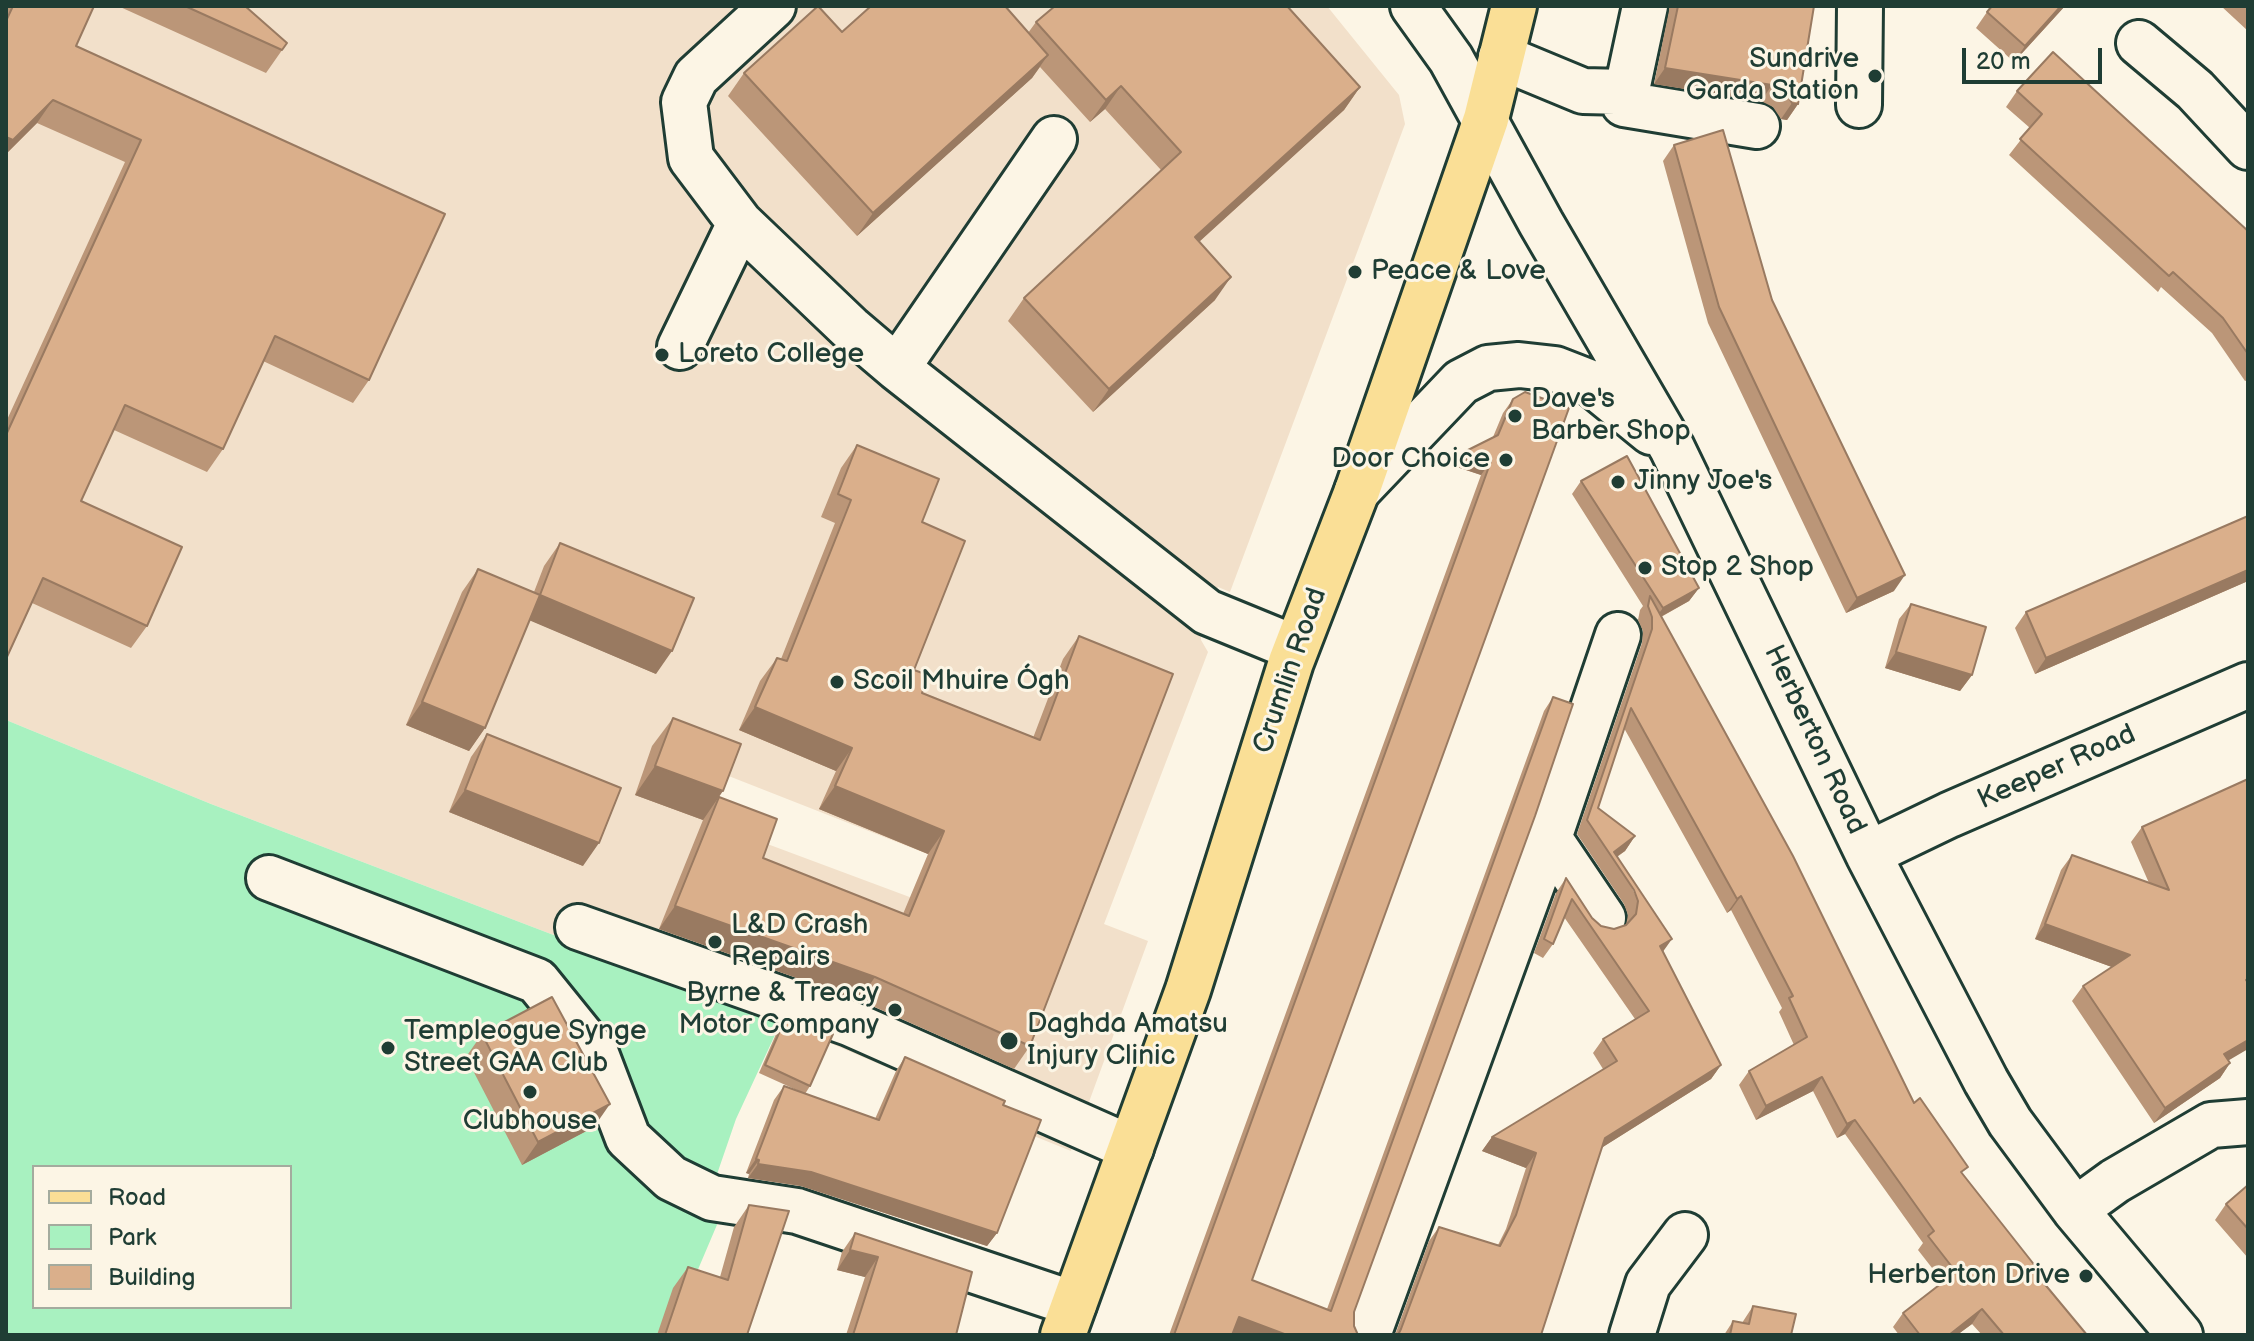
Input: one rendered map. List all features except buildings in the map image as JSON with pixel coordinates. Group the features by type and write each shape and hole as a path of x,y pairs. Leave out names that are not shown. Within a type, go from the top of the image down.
{"main road":[{"name":"Crumlin Road","path":"1069,1320 1188,990 1295,648 1357,491 1486,119 1514,6"}],"street":[{"path":"773,6 696,77 684,102 691,158 740,223 850,328 897,368 1207,612 1295,648"},
{"name":"Herberton Road","path":"1413,6 1451,59 1541,223 1672,448 1868,854 1986,1081 2010,1122 2075,1210 2180,1335"},
{"path":"1645,6 1624,104 1757,126"},
{"path":"1859,105 1860,6"},
{"path":"2139,43 2195,90 2248,147"},
{"path":"1501,57 1583,91 1626,92"},
{"path":"897,368 1054,139"},
{"path":"680,347 740,223"},
{"path":"1357,491 1461,382 1488,368 1519,365 1555,369 1591,383 1672,448"},
{"path":"1368,1335 1549,838 1618,635"},
{"name":"Keeper Road","path":"1868,854 1949,815 2248,685"},
{"path":"1549,838 1603,918"},
{"path":"269,878 537,981 596,1054 628,1138 671,1178 712,1198 797,1211 1069,1320"},
{"path":"578,927 849,1023 1131,1148"},
{"path":"2075,1210 2115,1181 2211,1125 2248,1122"},
{"path":"1632,1335 1648,1284 1685,1235"}],"shaded area":[{"name":"Loreto College","path":"6,6 1327,6 1399,95 1405,124 1230,592 1218,587 1200,627 1201,640 1208,652 1104,924 1148,941 1071,1151 925,1092 928,1085 781,1022 211,804 6,720","holes":["721,773 968,870 982,924 703,820"]}],"green space":[{"name":"Templeogue Synge Street GAA Club","path":"6,720 211,804 781,1022 736,1119 715,1180 719,1220 688,1293 657,1335 6,1335"}],"place":[{"name":"Sundrive Garda Station","path":"1875,76"},
{"name":"Peace & Love","path":"1355,272"},
{"name":"Loreto College","path":"662,355"},
{"name":"Dave's Barber Shop","path":"1515,416"},
{"name":"Door Choice","path":"1506,460"},
{"name":"Jinny Joe's","path":"1618,482"},
{"name":"Stop 2 Shop","path":"1645,568"},
{"name":"Scoil Mhuire Ógh","path":"837,682"},
{"name":"L&D Crash Repairs","path":"715,942"},
{"name":"Byrne & Treacy Motor Company","path":"895,1010"},
{"name":"Daghda Amatsu Injury Clinic","path":"1009,1041"},
{"name":"Templeogue Synge Street GAA Club","path":"388,1048"},
{"name":"Clubhouse","path":"530,1092"},
{"name":"Herberton Drive","path":"2086,1276"}]}
